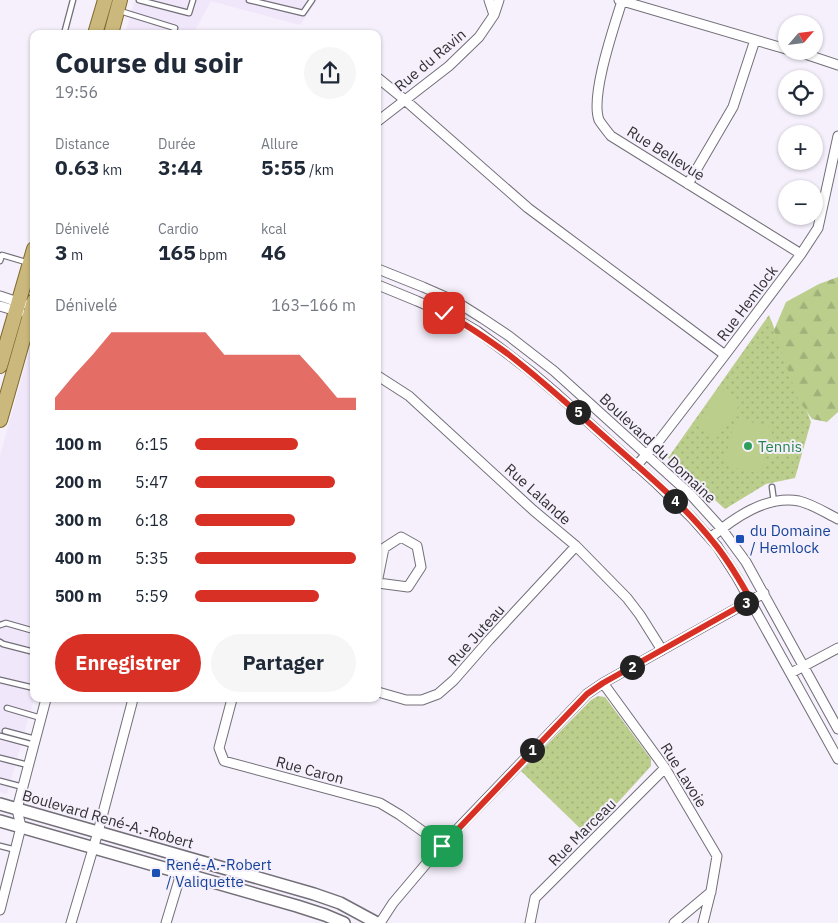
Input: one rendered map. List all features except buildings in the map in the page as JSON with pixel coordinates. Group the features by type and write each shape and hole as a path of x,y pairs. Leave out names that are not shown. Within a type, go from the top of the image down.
{"main road":[{"path":"96,30 104,3"},
{"path":"111,30 119,5"},
{"path":"0,419 15,366 28,308 30,263"},
{"path":"0,363 4,337 28,308"}],"street":[{"path":"489,0 494,15"},
{"name":"Rue du Ravin","path":"381,119 449,66 479,37 494,15 499,0"},
{"path":"620,0 778,47"},
{"name":"Rue Bellevue","path":"620,0 599,82 597,109 600,121 611,136 801,254"},
{"path":"688,184 733,107 755,40"},
{"path":"823,59 838,65"},
{"path":"381,80 528,208 725,355"},
{"name":"Rue Hemlock","path":"636,466 658,442 725,355 801,254 818,228 838,136"},
{"name":"Boulevard du Domaine","path":"381,270 455,301 509,336 548,366 692,495 721,528 746,562 838,729"},
{"name":"Boulevard du Domaine","path":"381,286 461,321 477,332 539,378 678,504 710,538 727,560 838,759"},
{"path":"0,296 28,308"},
{"path":"0,306 28,308"},
{"name":"Rue Lalande","path":"381,378 409,396 533,510 576,546 627,598 662,650"},
{"path":"710,538 732,520 748,511 774,502 790,500 800,502 838,519"},
{"path":"381,563 384,548 401,537 417,546 421,568 408,588 381,584"},
{"name":"Rue Juteau","path":"381,693 406,700 422,700 438,694 454,680 576,546"},
{"path":"378,923 442,846 587,694 603,683 764,593"},
{"path":"791,673 838,648"},
{"name":"Rue Lavoie","path":"603,683 665,768 717,856 703,923"},
{"path":"0,910 5,878 16,850 21,828 17,809 45,702"},
{"path":"71,923 98,832 132,702"},
{"name":"Rue Caron","path":"231,702 219,748 224,761 380,803 400,815 442,846"},
{"name":"Rue Marceau","path":"530,923 536,898 665,768"},
{"name":"Boulevard René-A.-Robert","path":"0,804 323,896 378,923"},
{"name":"Boulevard René-A.-Robert","path":"0,821 297,906 344,923"},
{"path":"166,923 186,857"},
{"path":"674,923 711,891"}],"lane":[{"path":"65,30 73,0"},
{"path":"143,0 189,13 193,0"},
{"path":"249,0 304,13 312,0"},
{"path":"104,3 119,5 175,28 174,30"},
{"path":"0,261 2,255 30,263"},
{"path":"0,363 15,366"},
{"path":"772,487 774,502"},
{"path":"0,625 6,623 30,630"},
{"path":"0,642 30,651"},
{"path":"0,680 30,687"},
{"path":"7,708 41,718"},
{"path":"5,731 34,742"},
{"path":"0,736 34,742"},
{"path":"0,758 28,765"},
{"path":"0,781 23,788"},
{"path":"0,846 16,850"}],"shaded area":[{"path":"135,0 317,0 300,25 211,1 195,30 126,30"},
{"path":"30,348 30,702 33,702 7,794 0,792 0,456"}],"green space":[{"path":"838,277 838,412 827,422 812,419 798,399 774,330 786,302 819,284"},
{"path":"769,315 811,422 795,478 766,484 725,509 668,458"},
{"path":"720,389 740,404 717,438 696,424"},
{"name":"Tennis","path":"736,418 773,428 761,474 723,465"},
{"path":"598,696 605,697 651,759 651,766 587,835 521,771 591,700"}],"place":[{"name":"Tennis","path":"748,446"},
{"name":"du Domaine / Hemlock","path":"740,539"},
{"name":"René-A.-Robert / Valiquette","path":"156,873"}],"route":[{"path":"442,846 587,694 603,683 751,600 731,567 704,530 657,484 530,371 461,321 444,313"}]}
